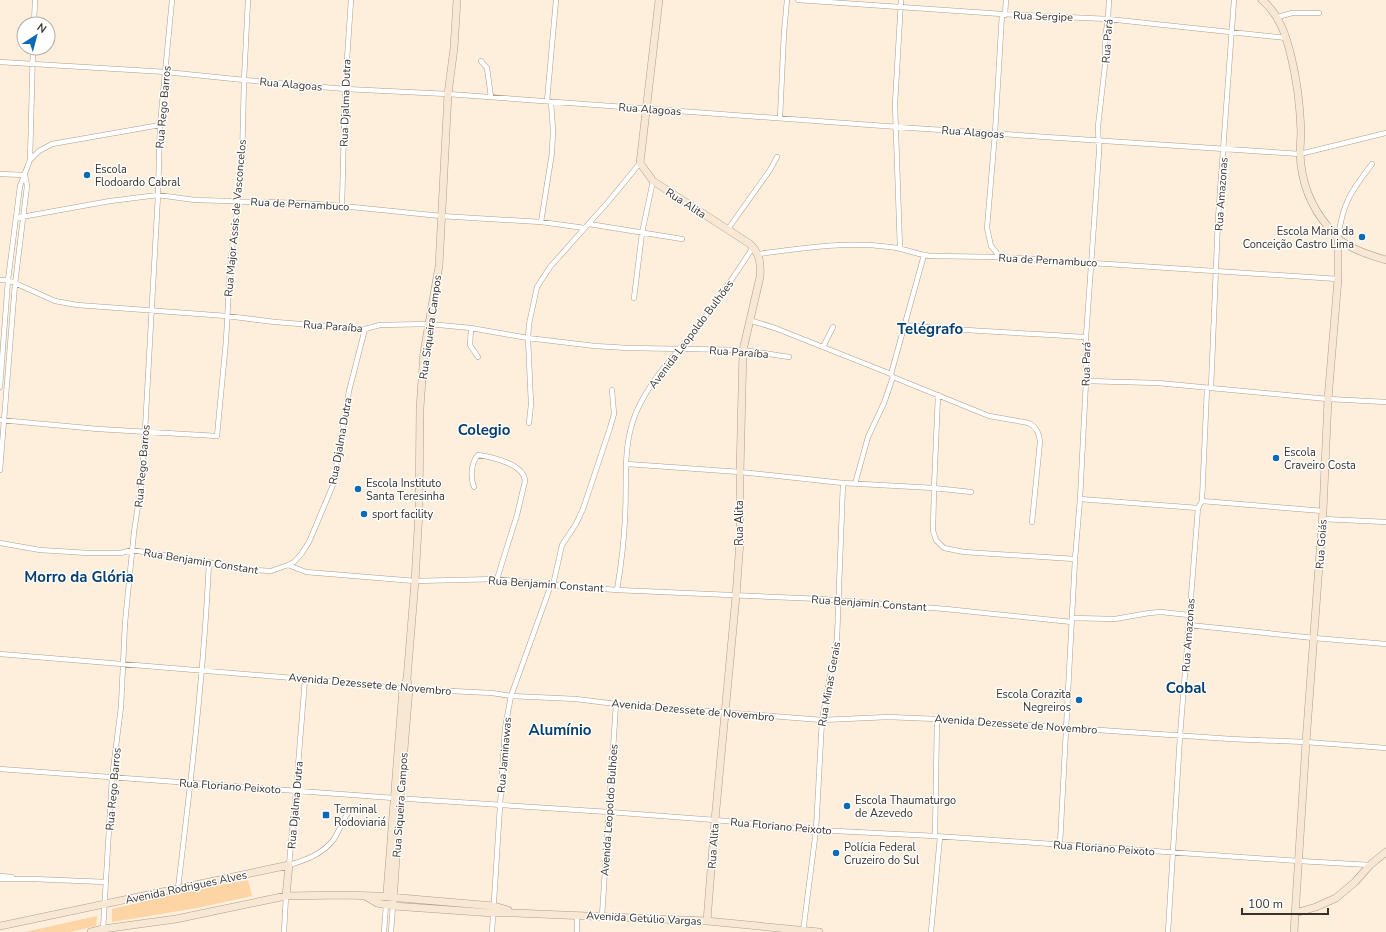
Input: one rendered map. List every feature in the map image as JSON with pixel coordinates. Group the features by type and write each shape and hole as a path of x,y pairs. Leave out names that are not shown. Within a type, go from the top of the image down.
{"street":[{"path":"35,16 36,0"},
{"name":"Rua Rego Barros","path":"103,930 112,778 121,707 125,623 132,550 141,486 158,195 160,125 172,0"},
{"name":"Rua Major Assis de Vasconcelos","path":"145,432 217,436 226,341 230,268 238,202 248,0"},
{"name":"Rua Djalma Dutra","path":"342,206 345,88 350,0"},
{"name":"Rua Siqueira Campos","path":"391,932 390,897 419,512 420,408 424,352 439,266 448,94 454,48 457,0"},
{"path":"541,222 552,153 553,130 549,101 556,0"},
{"path":"529,423 531,404 528,338 535,296 540,281 640,163 659,0"},
{"path":"780,118 786,0"},
{"name":"Rua Sergipe","path":"798,0 1003,15 1108,19 1287,38"},
{"path":"900,249 895,104 901,0"},
{"path":"1000,257 991,246 987,228 996,133 1003,15 1006,0"},
{"name":"Rua Pará","path":"1060,844 1075,559 1080,499 1086,381 1086,337 1099,140 1098,126 1106,65 1105,37 1109,0"},
{"name":"Rua Amazonas","path":"1168,932 1189,615 1198,508 1202,501 1217,271 1218,219 1234,0"},
{"path":"1262,0 1269,6 1278,18 1287,38 1297,83 1301,131 1300,154 1309,198 1322,220 1338,239 1368,255 1386,260"},
{"path":"1278,18 1292,13 1319,13"},
{"path":"30,160 33,56"},
{"path":"481,61 487,68 491,97"},
{"name":"Rua Alagoas","path":"0,62 166,72 345,88 1300,154 1386,133"},
{"path":"0,387 8,280 20,186 30,160 39,150 52,144 160,125"},
{"path":"728,229 770,170 777,157"},
{"path":"634,298 642,233 653,181 640,163"},
{"name":"Rua Goiás","path":"1294,932 1306,742 1323,519 1328,399 1338,279 1338,239 1340,221 1344,208 1359,181 1372,164"},
{"path":"0,174 25,175"},
{"path":"0,470 2,420 9,363 15,284 27,185 25,175"},
{"name":"Rua Alita","path":"653,181 698,212 728,229 754,247 761,265 760,277 742,350 740,541 707,921"},
{"name":"Rua de Pernambuco","path":"16,218 110,201 158,195 195,200 300,203 342,206 441,216 541,222 585,228"},
{"path":"589,224 682,239"},
{"name":"Rua de Pernambuco","path":"758,254 812,247 842,245 890,247 924,255 1091,262 1338,279"},
{"name":"Avenida Leopoldo Bulhões","path":"617,590 624,546 626,464 632,423 643,400 657,378 724,293 754,247"},
{"path":"855,484 868,437 884,403 924,255"},
{"name":"Rua Paraíba","path":"0,280 8,280 55,301 77,305 227,316 275,322 365,329 380,325 429,324 471,328 528,338 595,346 742,350 789,357"},
{"path":"749,320 775,328 990,416 1029,423 1035,427 1039,433 1040,442 1032,522"},
{"path":"904,325 950,330 1034,333 1086,337"},
{"path":"822,347 833,327"},
{"path":"471,328 470,345 478,357"},
{"name":"Rua Djalma Dutra","path":"288,566 302,553 309,542 333,485 349,391 365,329"},
{"path":"2,362 9,363"},
{"path":"1086,381 1158,382 1328,399 1386,402"},
{"name":"Rua Jaminawas","path":"492,932 505,728 511,696 552,585 562,544 576,524 583,509 610,428 614,414 612,390"},
{"path":"938,394 934,488 934,532 939,545 949,550 964,552 1075,559"},
{"path":"2,420 145,432"},
{"path":"474,488 472,473 474,460 478,455 509,464 517,468 525,476 517,515 496,579"},
{"path":"626,464 740,472 855,484 934,488 971,492"},
{"name":"Rua Minas Gerais","path":"803,931 816,830 822,720 837,639 843,483"},
{"path":"1080,499 1198,508"},
{"path":"1202,501 1323,511"},
{"path":"1323,519 1386,522"},
{"name":"Rua Benjamin Constant","path":"0,543 40,550 88,553 121,553 132,550 254,570 271,571 288,566 306,572 415,581 496,579 617,590 838,601 1072,620 1115,619 1161,612 1189,615"},
{"path":"178,888 201,670 209,562"},
{"path":"1189,625 1386,644"},
{"name":"Avenida Dezessete de Novembro","path":"0,654 406,688 492,693 511,696 576,699 616,704 822,720 888,717 937,719 1251,741 1306,742 1386,748"},
{"name":"Rua Djalma Dutra","path":"284,932 305,679"},
{"name":"Avenida Leopoldo Bulhões","path":"602,916 616,704"},
{"path":"931,932 937,836 937,719"},
{"name":"Rua Floriano Peixoto","path":"0,769 609,812 715,820 816,830 937,836 1370,865"},
{"name":"Avenida Rodrigues Alves","path":"0,926 289,865 314,856 326,848 335,838 349,811"},
{"path":"1295,913 1316,907 1336,898 1355,882 1370,865 1386,852"},
{"path":"0,876 33,879"},
{"path":"0,879 106,882"},
{"name":"Avenida Getúlio Vargas","path":"286,896 342,895 390,897 443,906"},
{"path":"91,932 176,919 286,896"},
{"name":"Avenida Getúlio Vargas","path":"365,896 373,901 390,906 443,906 516,913 707,921 819,932"},
{"name":"Rua Siqueira Campos","path":"384,932 390,906"},
{"path":"576,932 577,915"}],"shaded area":[{"path":"248,880 252,896 197,908 112,922 112,909 196,889"},
{"path":"97,916 96,926 70,932 25,932"}],"place":[{"name":"Escola Flodoardo Cabral","path":"87,175"},
{"name":"Escola Maria da Conceição Castro Lima","path":"1362,237"},
{"name":"Escola Craveiro Costa","path":"1276,458"},
{"name":"Escola Instituto Santa Teresinha","path":"358,489"},
{"name":"sport facility","path":"364,514"},
{"name":"Escola Corazita Negreiros","path":"1079,700"},
{"name":"Escola Thaumaturgo de Azevedo","path":"847,806"},
{"name":"Terminal Rodoviariá","path":"326,815"},
{"name":"Polícia Federal Cruzeiro do Sul","path":"836,853"}],"district":[{"name":"Telégrafo","path":"930,329"},
{"name":"Colegio","path":"484,430"},
{"name":"Morro da Glória","path":"79,577"},
{"name":"Cobal","path":"1186,688"},
{"name":"Alumínio","path":"560,730"}]}
